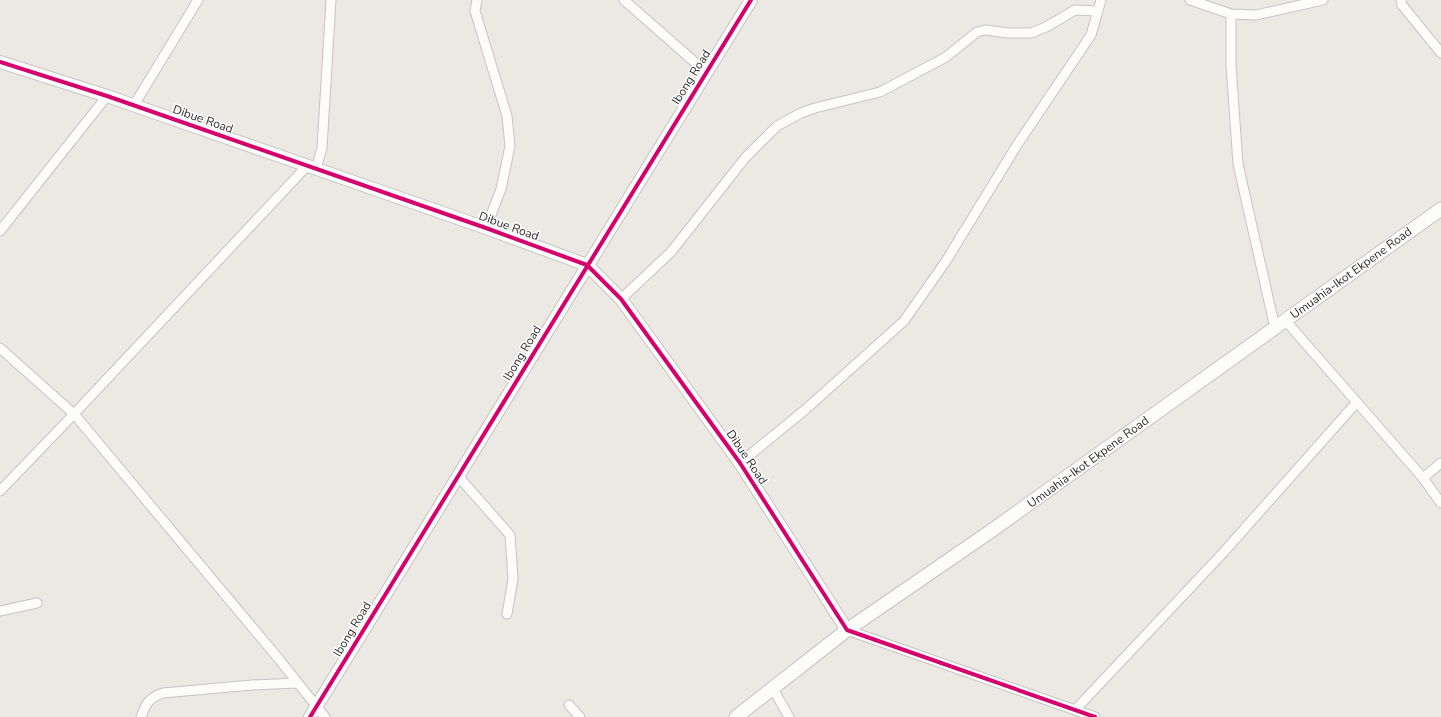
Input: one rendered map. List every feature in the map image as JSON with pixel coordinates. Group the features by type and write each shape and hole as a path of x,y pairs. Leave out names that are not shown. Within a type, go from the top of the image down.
{"main road":[{"name":"Umuahia-Ikot Ekpene Road","path":"736,717 847,630 991,531 1441,209"}],"street":[{"path":"134,105 198,0"},
{"path":"0,490 311,168 322,148 331,0"},
{"path":"477,0 475,11 507,116 510,146 501,189 486,228"},
{"path":"624,0 706,72"},
{"name":"Ibong Road","path":"313,712 751,0"},
{"path":"740,463 806,409 904,321 946,261 1017,145 1091,35 1101,0"},
{"path":"1190,0 1231,14 1256,15 1323,0"},
{"path":"1401,0 1402,5 1441,53"},
{"path":"621,299 671,252 745,158 777,126 800,113 815,108 880,92 946,57 977,32 985,30 1008,34 1031,33 1046,27 1075,10 1098,11"},
{"path":"1231,14 1231,65 1238,164 1280,324 1357,402 1423,478 1441,503"},
{"name":"Dibue Road","path":"0,62 108,96 486,228 587,265 621,299 740,463 847,630"},
{"path":"0,231 108,96"},
{"path":"0,348 74,414 273,652 297,683 313,712 325,717"},
{"path":"1075,710 1222,554 1357,402"},
{"path":"1423,478 1441,463"},
{"path":"458,476 510,535 513,579 507,614"},
{"path":"0,612 37,603"},
{"path":"847,630 1095,717"},
{"path":"141,717 147,702 153,696 163,693 252,685 297,683"},
{"path":"773,689 789,717"},
{"path":"569,705 580,717"}],"cycle path":[{"path":"310,717 751,0"},
{"path":"0,62 107,96 486,228 587,265 621,299 740,463 847,630 1095,717"}]}
